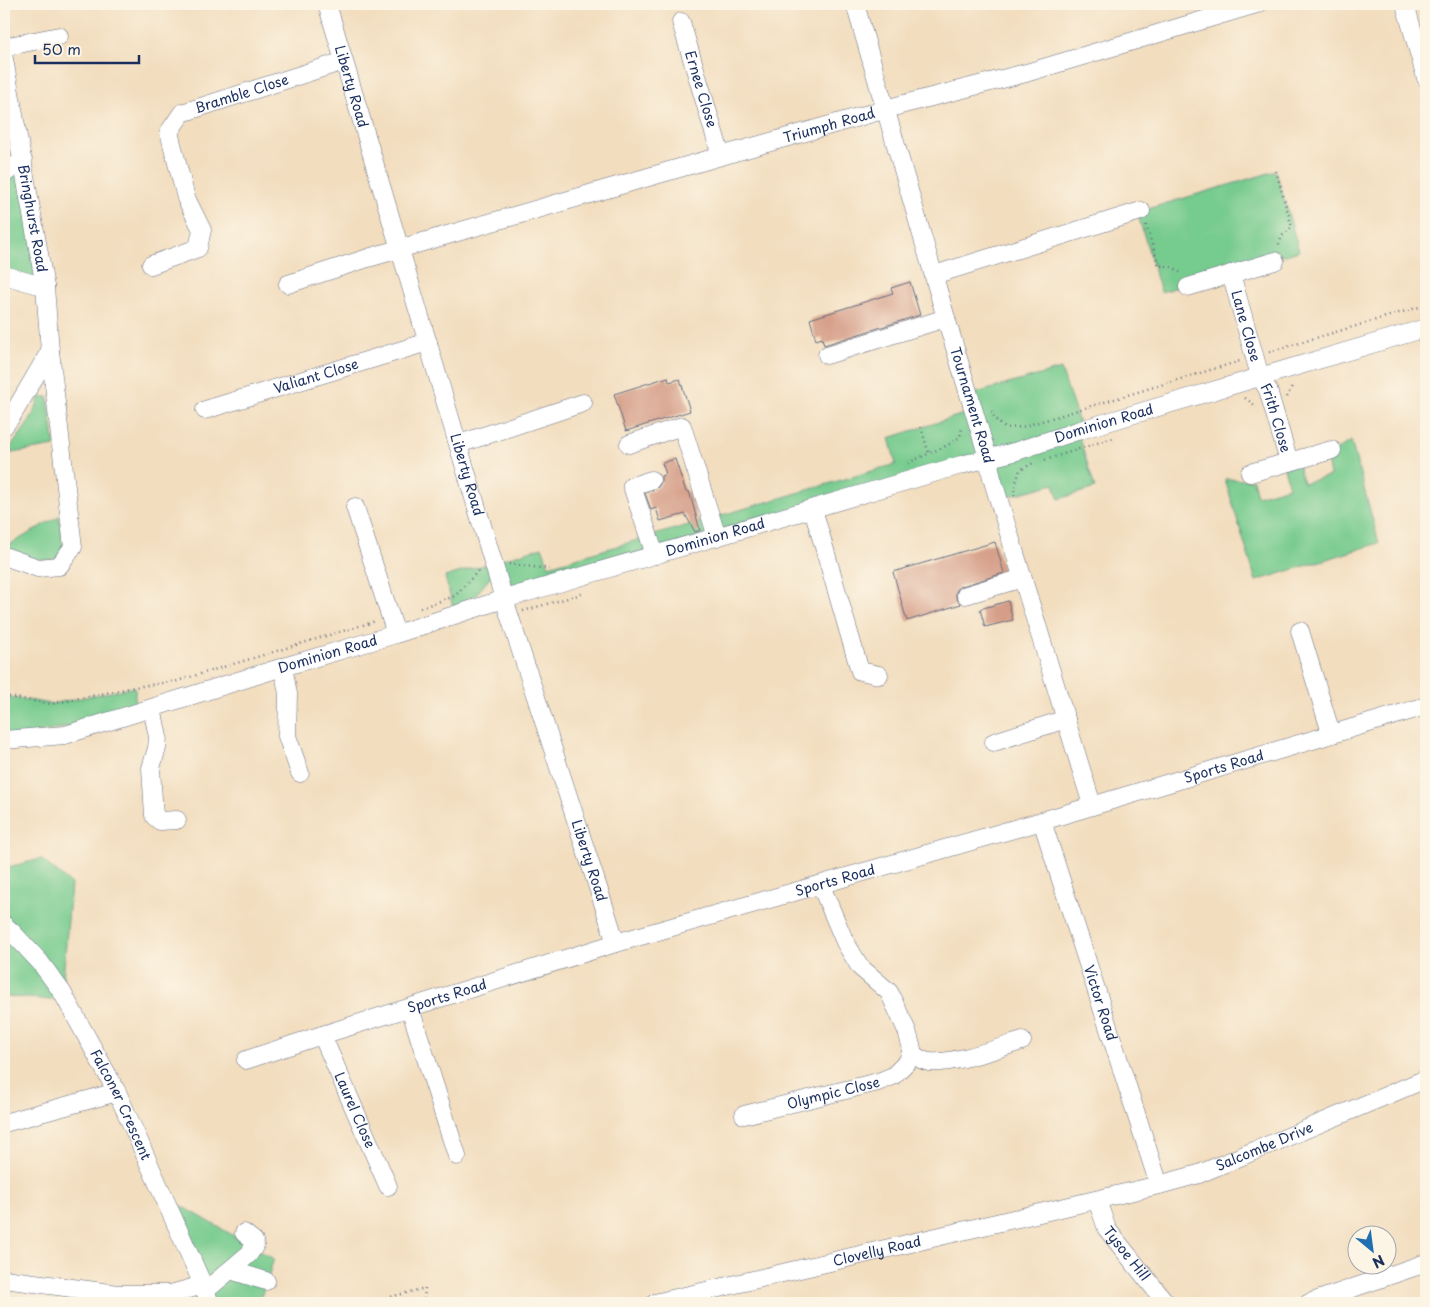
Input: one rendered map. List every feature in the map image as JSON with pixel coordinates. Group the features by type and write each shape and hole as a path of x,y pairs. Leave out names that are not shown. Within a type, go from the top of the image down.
{"street":[{"name":"Liberty Road","path":"327,4 507,607 616,943"},
{"name":"Tournament Road","path":"856,4 946,318 948,346 962,393 988,458 992,478 1092,805"},
{"name":"Triumph Road","path":"288,284 401,249 721,156 1026,73 1257,4"},
{"path":"1405,4 1426,78"},
{"name":"Ernee Close","path":"681,22 721,156"},
{"path":"4,47 59,36"},
{"name":"Bringhurst Road","path":"4,59 23,160 29,224 45,287 50,351 72,547 59,566 38,568 4,556"},
{"name":"Bramble Close","path":"152,265 198,248 202,230 186,198 169,132 182,113 344,61"},
{"path":"4,174 23,160"},
{"path":"934,275 1141,211"},
{"name":"Lane Close","path":"1188,287 1275,261"},
{"name":"Lane Close","path":"1231,274 1260,376"},
{"path":"4,275 45,287"},
{"path":"827,355 946,318"},
{"name":"Dominion Road","path":"4,740 65,735 396,634 507,607 655,555 1426,328"},
{"name":"Valiant Close","path":"205,410 428,342"},
{"path":"4,426 50,351"},
{"name":"Frith Close","path":"1260,376 1268,390 1289,462"},
{"path":"459,444 583,403"},
{"path":"629,444 682,426 717,537"},
{"name":"Frith Close","path":"1250,473 1332,450"},
{"path":"651,480 632,486 655,555"},
{"path":"355,507 396,634"},
{"path":"813,509 860,671 878,675"},
{"path":"966,595 1023,578"},
{"path":"1300,631 1331,733"},
{"path":"283,667 288,694 287,736 300,773"},
{"name":"Sports Road","path":"246,1060 616,943 821,886 1426,706"},
{"path":"152,708 158,737 151,768 154,816 160,821 177,820"},
{"path":"994,742 1066,719"},
{"name":"Victor Road","path":"1042,821 1160,1185"},
{"path":"821,886 845,942 860,967 889,992 907,1031 912,1050 911,1054 919,1059 930,1062 949,1061 1022,1041"},
{"name":"Falconer Crescent","path":"6,932 40,962 62,992 117,1092 206,1293"},
{"path":"410,1008 457,1156"},
{"name":"Laurel Close","path":"322,1035 388,1186"},
{"name":"Olympic Close","path":"744,1115 878,1082 893,1076 908,1061 911,1054"},
{"name":"Salcombe Drive","path":"1097,1200 1199,1174 1426,1079"},
{"path":"4,1124 117,1092"},
{"name":"Clovelly Road","path":"655,1303 1097,1200"},
{"name":"Tysoe Hill","path":"1097,1200 1107,1229 1166,1303"},
{"path":"4,1279 118,1294 206,1293 249,1254 255,1245 254,1241 244,1233"},
{"path":"1309,1303 1426,1265"},
{"path":"230,1270 266,1281"}],"path":[{"path":"1275,261 1282,236 1292,227 1276,171"},
{"path":"1141,211 1159,266 1168,265 1178,270 1184,276 1188,287"},
{"path":"991,410 995,418 1005,428 1022,427 1426,305"},
{"path":"904,465 948,445 960,436 964,420"},
{"path":"921,427 929,454"},
{"path":"415,610 455,596 481,568 494,562 552,569"},
{"path":"507,607 585,593"},
{"path":"4,696 51,704 135,687 177,681 391,617"},
{"path":"367,1303 425,1288 424,1303"}],"green space":[{"path":"23,160 45,287 4,275 4,174"},
{"path":"1276,171 1299,251 1161,292 1137,212"},
{"path":"1061,369 1081,429 1077,431 1095,488 1059,499 1054,484 999,499 988,459 504,599 493,574 474,597 453,607 445,577 542,547 549,566 896,464 889,438 973,411 969,395"},
{"path":"39,397 48,397 55,446 6,454 30,419"},
{"path":"1351,441 1379,543 1256,581 1225,479 1253,480 1257,496 1289,487 1284,468 1298,464 1303,483 1330,476 1327,460 1330,454"},
{"path":"59,516 63,547 61,555 55,559 47,560 28,557 4,548"},
{"path":"135,687 135,713 4,740 4,696 51,704"},
{"path":"41,859 71,884 62,992 51,1000 4,996 4,868"},
{"path":"163,1195 274,1259 259,1303 210,1303"}],"building":[{"path":"910,282 920,315 824,345 822,338 816,340 810,319 893,293 891,288"},
{"path":"668,377 669,382 680,379 690,411 626,431 614,394"},
{"path":"675,459 686,492 689,491 700,530 695,532 685,514 660,521 656,508 651,510 645,493 658,487 661,482 661,476 666,474 662,463"},
{"path":"995,542 1004,573 959,587 956,592 956,598 961,604 907,621 893,572"},
{"path":"1008,601 1013,620 985,627 980,609"}]}
